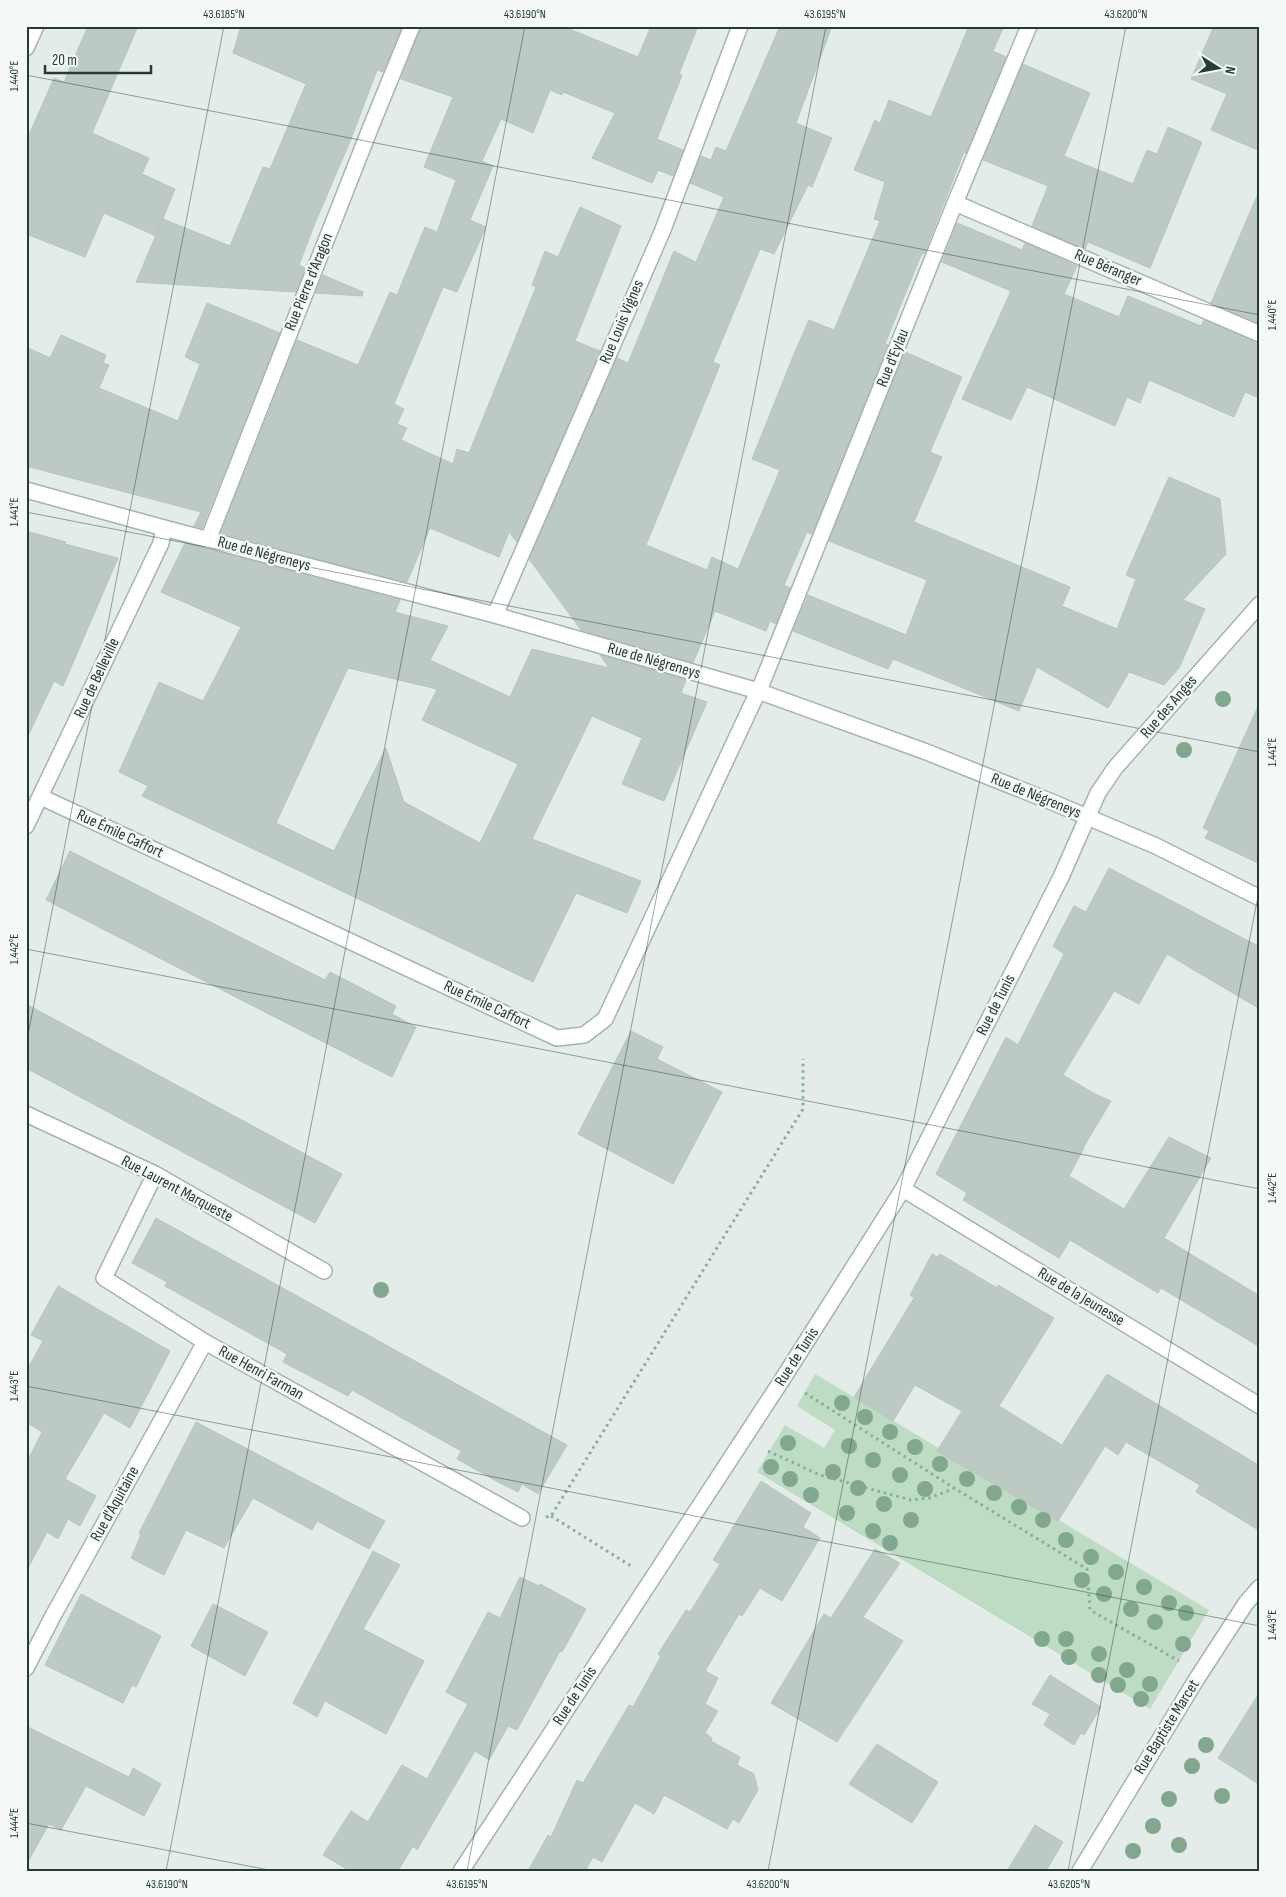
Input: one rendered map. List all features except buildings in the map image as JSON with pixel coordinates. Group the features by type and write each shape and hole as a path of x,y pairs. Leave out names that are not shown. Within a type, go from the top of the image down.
{"street":[{"path":"26,48 36,26"},
{"name":"Rue Pierre d'Aragon","path":"208,540 412,26"},
{"name":"Rue Louis Vignes","path":"495,615 662,232 740,26"},
{"name":"Rue d'Eylau","path":"758,691 955,203 1029,26"},
{"name":"Rue Béranger","path":"955,203 1260,334"},
{"name":"Rue de Négreneys","path":"26,490 495,615 758,691 924,751 1087,817 1156,846 1260,898"},
{"name":"Rue de Belleville","path":"26,826 161,543 164,528"},
{"name":"Rue des Anges","path":"1087,817 1098,792 1115,768 1260,604"},
{"name":"Rue Émile Caffort","path":"41,797 557,1038 584,1036 605,1019 758,691"},
{"name":"Rue de Tunis","path":"461,1871 782,1380 903,1189 1061,877 1087,817"},
{"name":"Rue Laurent Marqueste","path":"26,1114 155,1174 324,1271"},
{"name":"Rue Henri Farman","path":"155,1174 104,1278 206,1342 522,1518"},
{"name":"Rue de la Jeunesse","path":"903,1189 1260,1406"},
{"name":"Rue d'Aquitaine","path":"26,1668 54,1614 206,1342"},
{"name":"Rue Baptiste Marcet","path":"1080,1871 1196,1680 1246,1603 1260,1587"}],"path":[{"path":"551,1516 803,1109 803,1059"},
{"path":"782,1380 1087,1569 1090,1610 1179,1661 1196,1680"},
{"path":"744,1438 769,1452 820,1475 911,1500 929,1498 954,1488"},
{"path":"522,1518 551,1516 652,1579"}],"green space":[{"path":"815,1374 1209,1610 1150,1709 757,1472 785,1425 824,1448 835,1430 797,1406"}]}
